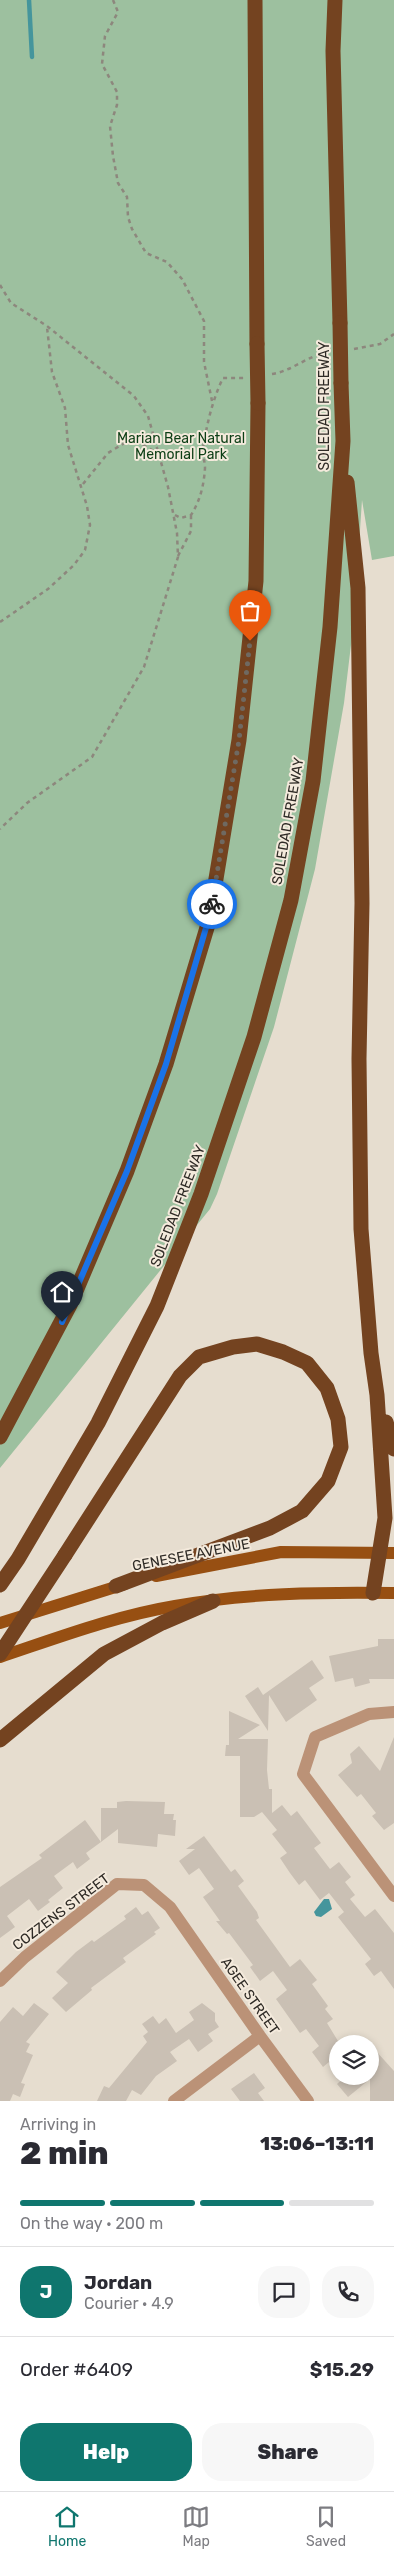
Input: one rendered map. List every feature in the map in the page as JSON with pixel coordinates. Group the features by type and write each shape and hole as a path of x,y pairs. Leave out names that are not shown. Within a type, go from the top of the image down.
{"highway":[{"path":"0,1437 70,1305 127,1171 166,1064 208,921 239,740 256,581 258,403 255,0"},
{"name":"SOLEDAD FREEWAY","path":"0,1585 18,1559 98,1424 156,1306 202,1194 254,1037 291,900 313,781 330,627 343,440 333,51 335,0"},
{"path":"343,440 358,588 362,903 359,1059 361,1229 371,1353 377,1395 387,1553 374,1593"},
{"path":"0,1656 169,1392 180,1376 199,1357 233,1347 257,1344 283,1352 307,1363 327,1388 338,1419 341,1447 328,1481 302,1511 270,1528 116,1586"},
{"path":"377,1395 394,1449"},
{"path":"0,1740 28,1714 104,1654 162,1623 212,1601"}],"main road":[{"name":"GENESEE AVENUE","path":"0,1623 116,1586 185,1570 281,1552 387,1553"},
{"path":"0,1656 104,1623 174,1606 212,1601 334,1592 394,1594"}],"street":[{"path":"394,1712 369,1714 315,1737 302,1774 394,1896"},
{"name":"COZZENS STREET","path":"0,1981 25,1957 117,1884 144,1885 170,1907"},
{"name":"AGEE STREET","path":"170,1907 308,2101"},
{"path":"174,2101 260,2036"}],"path":[{"path":"113,0 118,12 105,36 102,64 117,92 117,105 110,126 118,183 127,197 128,217 132,229 146,253 167,262 177,273 204,321 204,362 212,401"},
{"path":"0,285 11,302 47,326 134,396 148,416 174,514 178,557"},
{"path":"0,622 48,589 74,565 85,550 90,525 87,506 68,445 65,408 52,372 47,326"},
{"path":"0,829 27,803 92,757 144,667 178,557 191,531 191,515 199,503 205,466 203,450 212,401 223,378 236,379"},
{"path":"82,484 108,453 131,438 157,453"},
{"path":"174,514 181,518 191,515"}],"green space":[{"name":"Marian Bear Natural Memorial Park","path":"0,0 394,0 394,556 372,560 362,500 354,620 344,703 315,869 274,1027 217,1194 210,1209 0,1468"}],"water":[{"path":"324,1899 329,1899 332,1909 321,1917 316,1916 314,1912"}],"building":[{"path":"378,1639 394,1639 394,1679 369,1679 370,1683 355,1687 353,1678 335,1682 329,1656 378,1646"},
{"path":"312,1660 324,1678 309,1688 317,1700 286,1722 269,1695 268,1731 245,1696 258,1687 263,1695"},
{"path":"229,1711 260,1725 238,1739 268,1739 267,1770 269,1789 272,1789 272,1813 282,1805 291,1816 297,1811 321,1843 314,1848 330,1869 339,1862 351,1877 345,1882 355,1895 350,1899 365,1917 375,1909 394,1933 394,1989 381,1971 374,1976 365,1964 371,1959 338,1917 344,1912 329,1893 320,1900 305,1880 299,1885 290,1873 280,1858 287,1853 272,1834 277,1830 262,1812 254,1817 240,1817 240,1756 225,1756 226,1745 229,1745"},
{"path":"394,1737 394,1823 384,1830 372,1816 376,1813 361,1794 357,1797 338,1775 352,1763 350,1754 359,1746 380,1771"},
{"path":"117,1802 165,1802 164,1814 174,1814 173,1820 176,1820 175,1836 158,1834 157,1847 118,1843 118,1829 101,1842 101,1808 117,1808"},
{"path":"85,1820 101,1842 86,1853 90,1859 77,1869 73,1862 54,1876 63,1888 48,1900 50,1902 38,1911 29,1899 7,1916 15,1927 0,1938 0,1887 42,1858 39,1855"},
{"path":"204,1836 231,1872 235,1869 244,1881 238,1886 257,1912 259,1918 256,1920 290,1967 300,1959 317,1980 312,1984 328,2006 325,2009 333,2019 327,2023 334,2035 329,2035 329,2062 323,2067 312,2052 319,2046 306,2029 300,2033 276,1999 287,1990 273,1971 260,1981 250,1967 253,1965 229,1933 227,1934 216,1921 220,1921 203,1897 214,1889 199,1868 189,1875 179,1861 195,1849 186,1849"},
{"path":"136,1907 142,1915 148,1911 160,1928 154,1932 156,1934 123,1958 126,1962 91,1988 92,1990 66,2012 52,1998 68,1983 56,1972 76,1952 92,1940 94,1942 126,1919 124,1916"},
{"path":"34,2003 49,2014 26,2042 30,2044 26,2052 33,2055 21,2083 25,2084 20,2097 13,2094 10,2101 0,2101 0,2022 13,2007 23,2016"},
{"path":"202,2003 215,2013 215,2021 219,2027 208,2034 213,2041 198,2052 189,2039 170,2052 177,2061 156,2076 141,2095 132,2090 126,2101 97,2101 104,2086 109,2088 147,2042 143,2036 148,2032 142,2024 153,2016 159,2024 166,2018 176,2033 194,2020 189,2012"},
{"path":"379,2054 394,2071 394,2101 370,2101 370,2085 379,2085"},
{"path":"254,2073 265,2088 258,2093 264,2101 240,2101 231,2089"},
{"path":"338,2085 363,2085 348,2097"}],"waterway":[{"path":"29,0 32,57"}],"way so far":[{"path":"212,904 239,740 250,641"}],"route":[{"path":"62,1322 127,1171 166,1064 212,904"}]}
